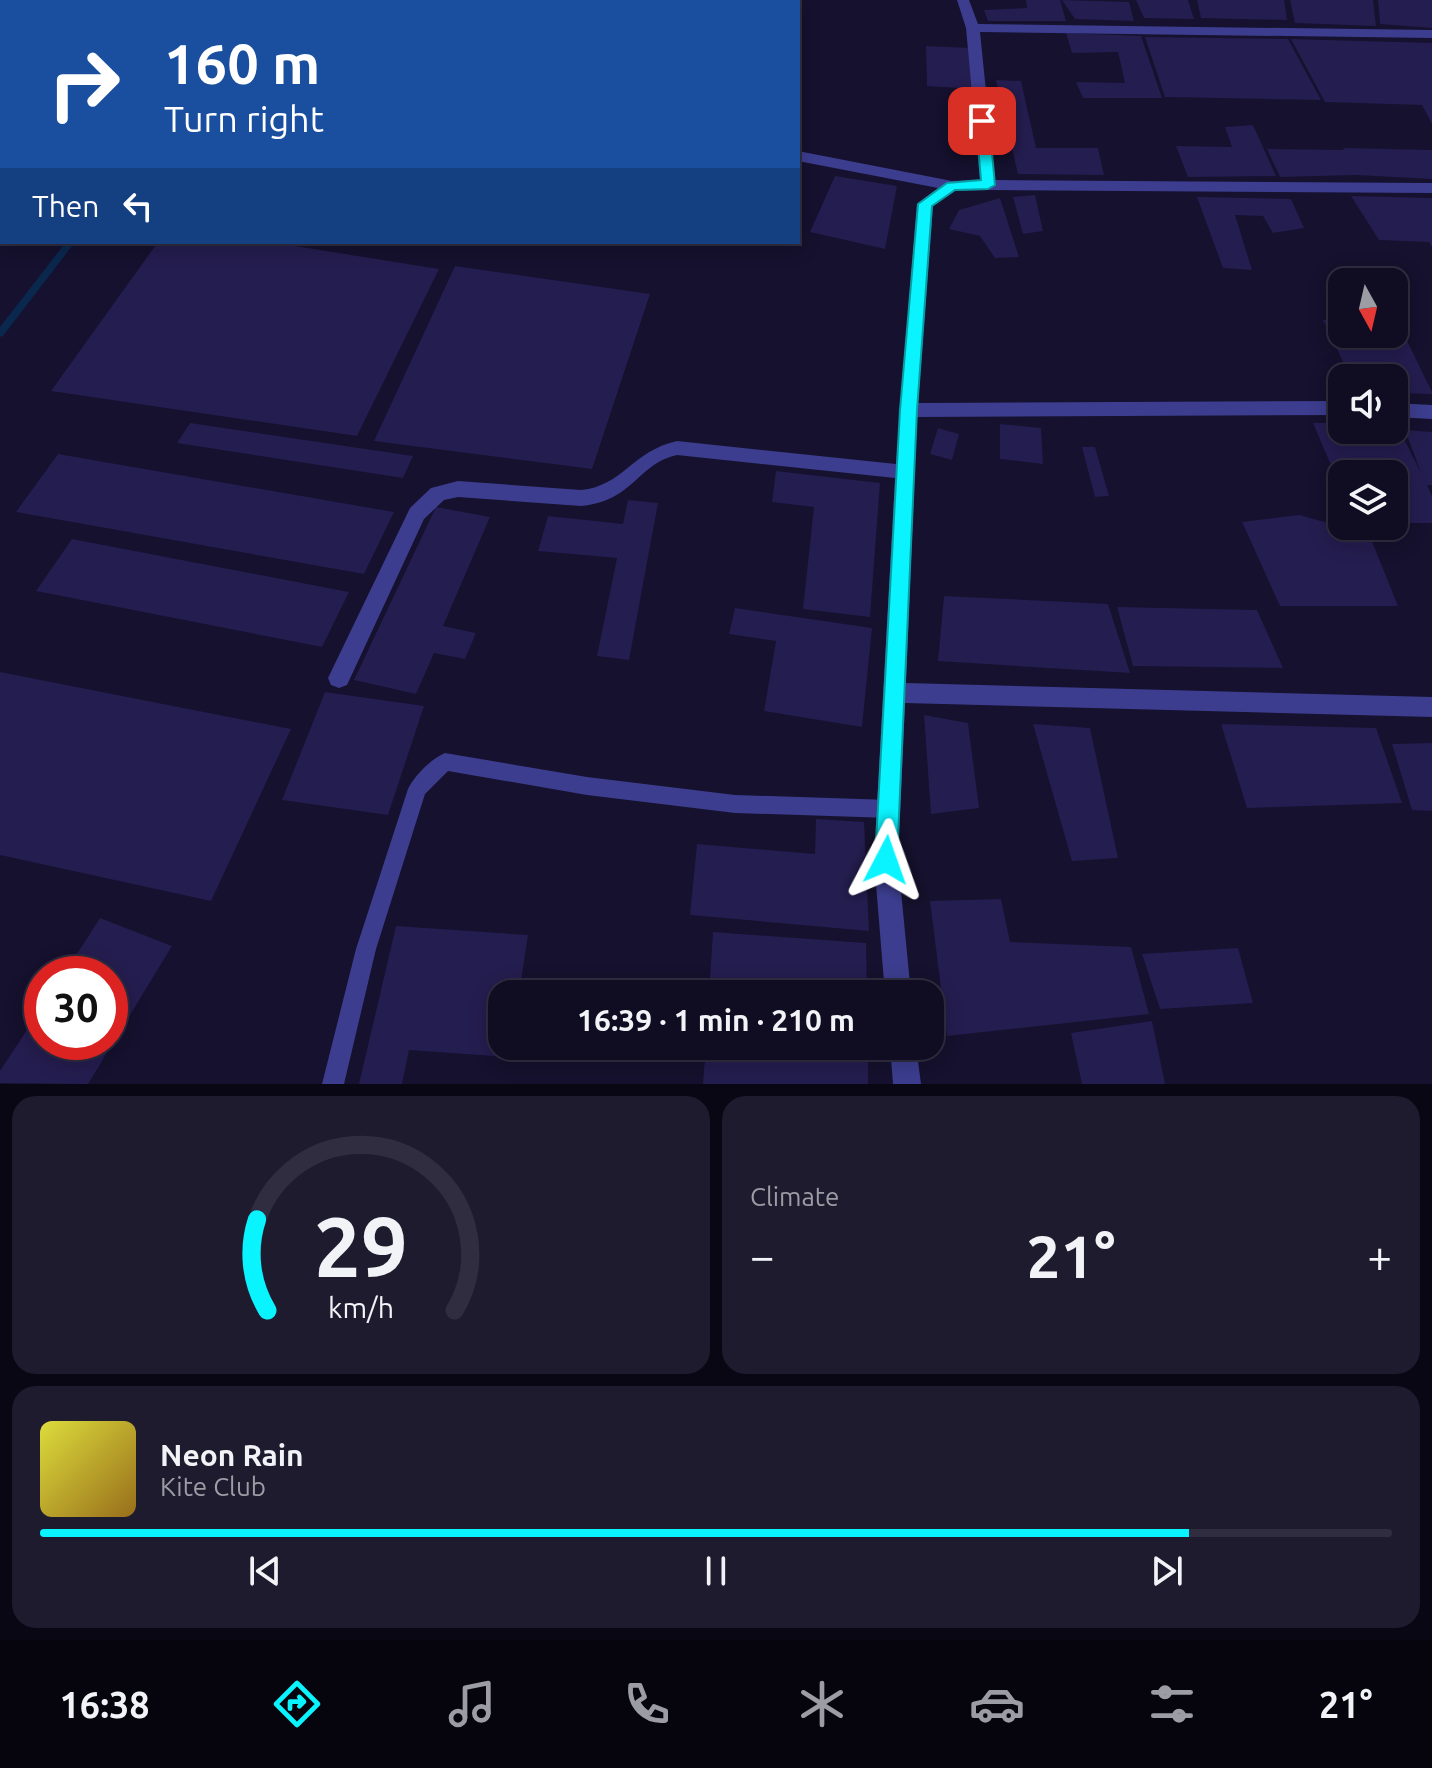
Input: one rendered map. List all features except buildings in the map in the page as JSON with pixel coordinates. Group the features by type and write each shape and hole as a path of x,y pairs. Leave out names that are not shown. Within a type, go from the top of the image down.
{"street":[{"path":"963,0 973,28 988,185"},
{"path":"973,28 1432,34"},
{"path":"800,156 952,186 1432,188"},
{"path":"897,980 886,860 908,410 925,204 952,186"},
{"path":"908,410 1328,408"},
{"path":"1408,411 1432,412"},
{"path":"339,678 417,514 438,493 458,489 581,498 601,496 615,489 647,457 677,448 905,472"},
{"path":"896,693 1432,707"},
{"path":"904,1060 907,1084"}],"lane":[{"path":"333,1084 366,949 417,789 445,762 587,786 735,804 890,809"}],"waterway":[{"path":"0,334 69,244"}],"route":[{"path":"886,860 908,410 925,204 952,186 988,185 982,121"}]}
